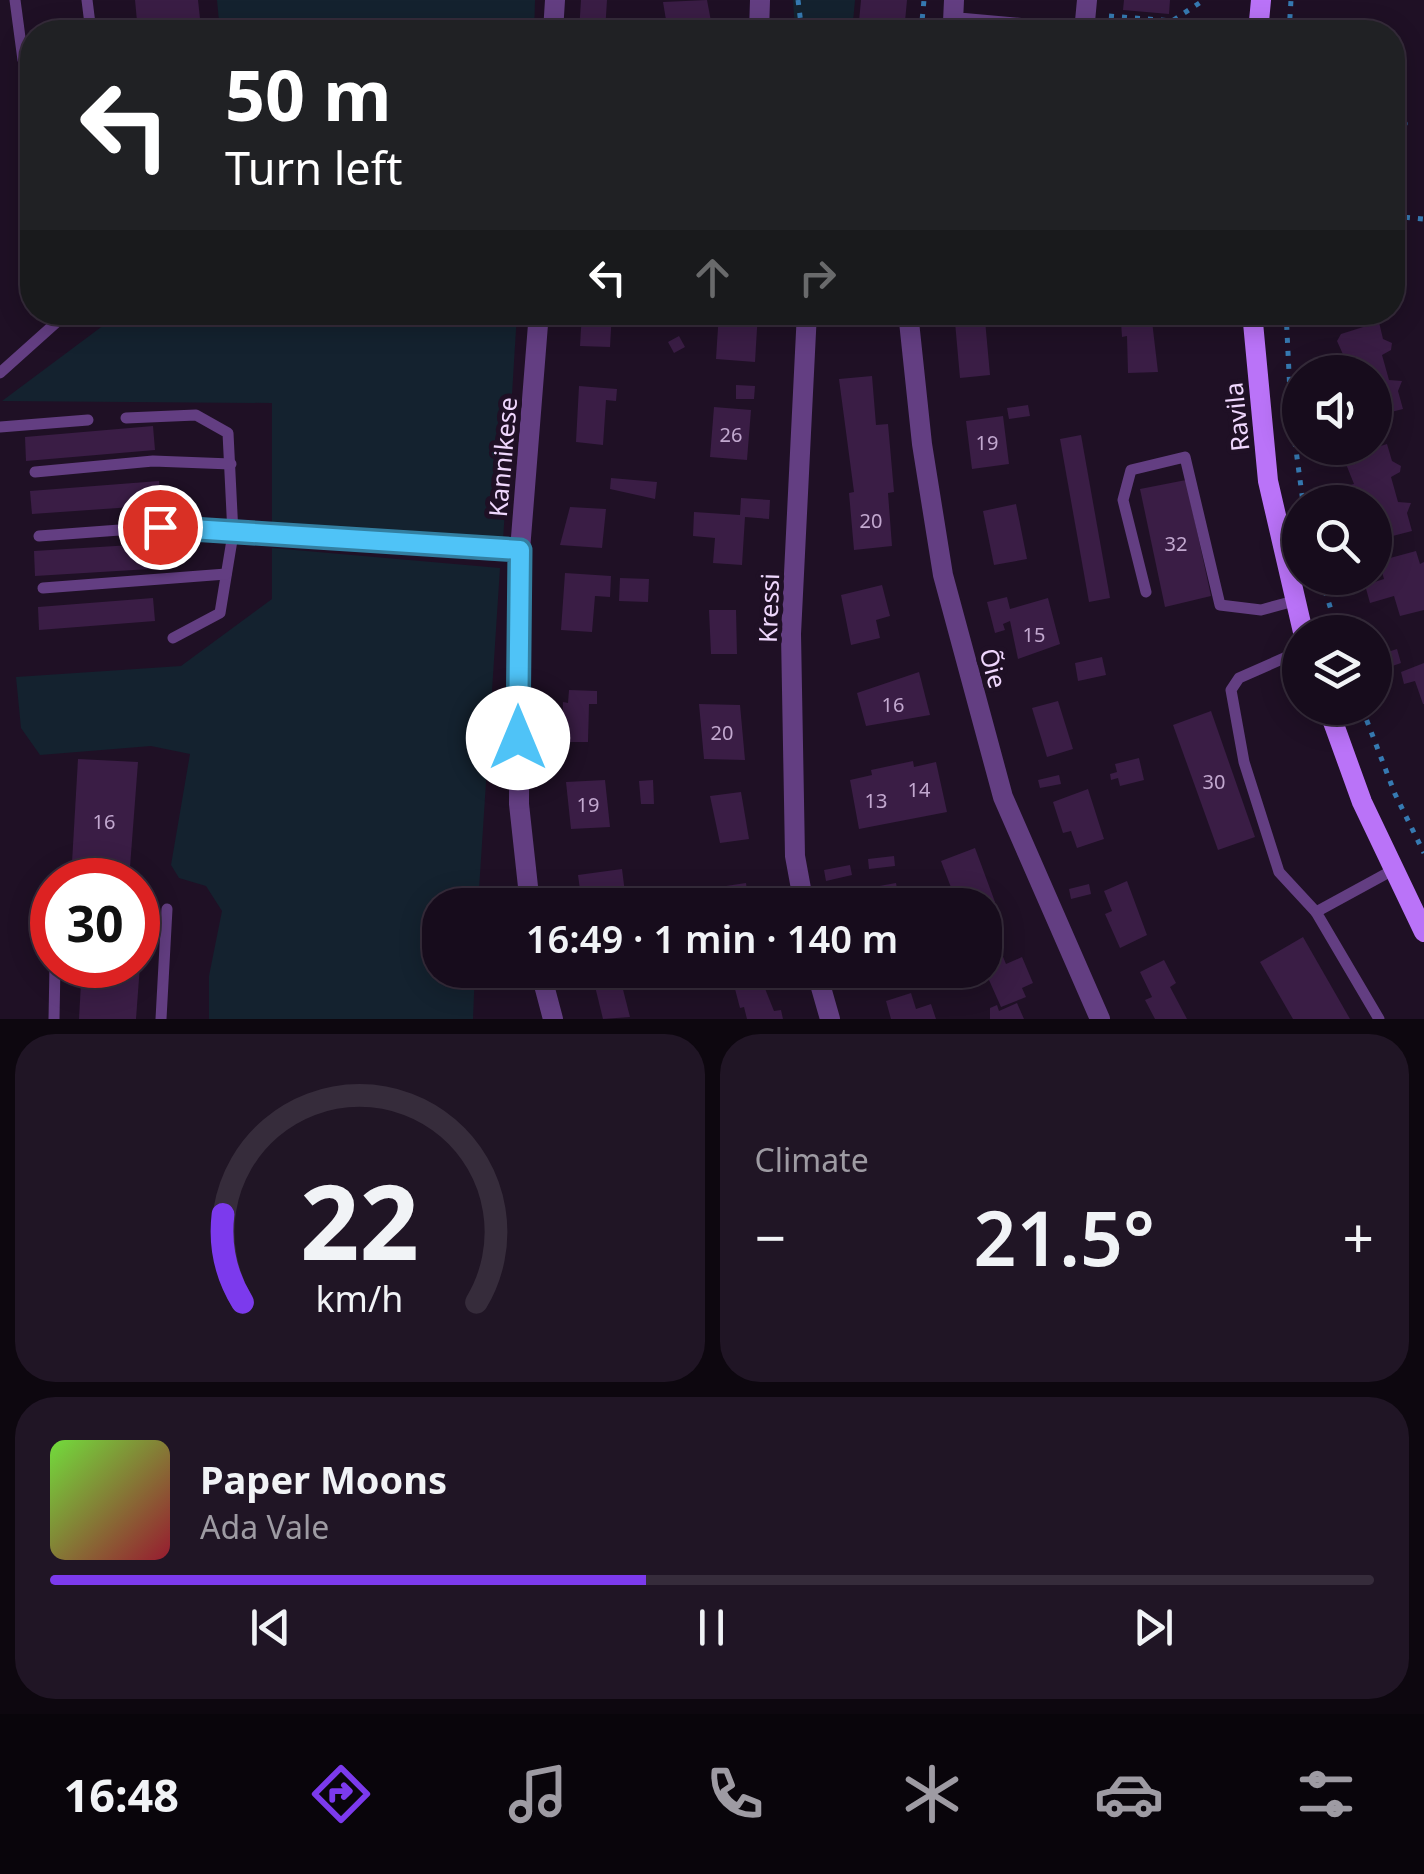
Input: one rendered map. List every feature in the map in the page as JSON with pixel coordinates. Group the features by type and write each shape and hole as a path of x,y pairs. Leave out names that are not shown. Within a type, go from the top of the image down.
{"street":[{"name":"Kannikese","path":"528,888 519,804 520,550 538,325"},
{"name":"Kressi","path":"801,888 794,840 791,634 806,325"},
{"name":"Õie","path":"909,325 922,444 943,574 1003,797 1100,1019"},
{"name":"Ravila","path":"1253,325 1268,481 1298,615"},
{"path":"1334,725 1362,802 1424,932"},
{"path":"545,988 553,1019"},
{"path":"821,988 830,1019"}],"lane":[{"path":"15,0 20,38"},
{"path":"2,369 53,325"},
{"path":"126,418 196,416 228,433 233,534 220,613 173,638"},
{"path":"0,427 88,420"},
{"path":"1146,592 1124,500 1131,470 1185,457 1220,605 1261,610 1294,601"},
{"path":"35,472 154,461 232,464"},
{"path":"39,536 160,527 520,550"},
{"path":"43,588 226,574"},
{"path":"1282,659 1239,678 1231,690 1244,762 1279,872 1316,912 1380,1019"},
{"path":"1316,912 1393,870"},
{"path":"161,1019 166,909"},
{"path":"54,988 54,1019"}],"path":[{"path":"1174,20 1204,0"},
{"path":"1086,16 1155,20"},
{"path":"1287,325 1291,413 1302,485"},
{"path":"1369,725 1395,794 1424,853"}],"shaded area":[{"path":"217,0 535,0 534,20 219,20"},
{"path":"793,0 855,0 853,20 794,20"},
{"path":"104,325 516,325 503,541 272,531 272,403 2,401"},
{"path":"272,548 500,568 479,888 422,888 422,988 474,988 473,1019 209,1019 209,976 222,911 206,886 179,878 171,865 190,754 151,746 40,755 21,728 16,677 181,666 272,599"}],"building":[{"path":"135,0 198,0 200,20 137,20"},
{"path":"581,0 607,0 606,20 580,20"},
{"path":"707,0 711,20 666,20 663,2"},
{"path":"861,0 907,0 905,20 859,20"},
{"path":"1124,0 1170,0 1169,14 1123,10"},
{"path":"581,325 611,325 610,347 580,346"},
{"path":"718,325 757,325 755,362 716,359"},
{"path":"955,325 985,325 990,375 960,378"},
{"path":"1121,325 1152,325 1158,372 1128,373 1127,336 1122,337"},
{"path":"1380,325 1383,339 1392,343 1391,350 1382,355 1343,355 1337,341 1341,334"},
{"path":"679,336 685,347 674,353 668,342"},
{"path":"872,376 876,425 888,424 894,492 888,493 892,546 854,550 849,493 854,492 839,379"},
{"path":"1392,380 1402,381 1398,391 1403,409 1392,412"},
{"path":"736,385 755,386 754,399 736,399"},
{"path":"579,386 617,389 616,401 606,400 603,445 576,442"},
{"path":"1028,405 1030,416 1009,419 1007,408"},
{"path":"714,407 751,410 747,460 710,457"},
{"path":"1003,416 1009,464 972,469 966,421"},
{"path":"153,426 155,450 26,461 25,437"},
{"path":"1081,435 1110,598 1089,602 1060,439"},
{"path":"1392,461 1401,466 1400,472 1391,477 1398,502 1411,503 1407,513 1412,531 1392,536 1392,485 1350,485 1354,484 1346,465 1392,465"},
{"path":"611,478 657,482 655,499 610,489"},
{"path":"1186,480 1211,596 1165,607 1140,489"},
{"path":"159,481 161,505 32,514 30,491"},
{"path":"741,498 770,500 769,519 745,517 742,565 713,563 715,538 693,536 694,512 740,515"},
{"path":"1016,504 1027,559 994,565 983,511"},
{"path":"570,507 606,509 602,548 560,545"},
{"path":"148,544 150,569 35,576 34,551"},
{"path":"1416,551 1420,564 1424,562 1424,610 1400,616 1394,596 1370,603 1368,595 1392,595 1392,557"},
{"path":"565,573 611,576 610,597 595,596 592,632 561,630"},
{"path":"620,578 649,579 648,602 619,601"},
{"path":"882,585 890,616 876,620 880,638 851,645 841,595"},
{"path":"1007,597 1010,609 1048,598 1060,644 1018,659 1010,621 1003,624 1005,630 995,633 987,602"},
{"path":"153,598 155,621 39,630 38,607"},
{"path":"709,610 736,610 737,654 711,654"},
{"path":"1397,649 1401,663 1392,666 1392,651"},
{"path":"1102,657 1106,675 1078,681 1075,663"},
{"path":"1424,663 1423,704 1415,681 1404,684 1401,672"},
{"path":"919,672 930,715 866,726 857,693"},
{"path":"569,690 597,691 597,704 589,704 588,742 562,742 563,702 568,703"},
{"path":"1058,701 1073,749 1047,757 1032,708"},
{"path":"699,704 740,705 745,760 704,759"},
{"path":"1211,711 1255,837 1218,850 1173,725"},
{"path":"1139,758 1144,780 1120,786 1118,778 1111,780 1110,774 1117,772 1115,764"},
{"path":"78,759 138,762 131,858 72,858"},
{"path":"913,761 914,767 936,762 947,812 859,829 850,780 872,775 871,770"},
{"path":"1059,775 1061,784 1040,788 1038,780"},
{"path":"605,780 610,827 571,829 566,782"},
{"path":"653,780 654,804 641,804 639,781"},
{"path":"1088,789 1104,839 1077,848 1071,831 1063,833 1053,802"},
{"path":"741,792 749,839 720,843 710,796"},
{"path":"975,848 990,888 951,888 941,861"},
{"path":"894,856 895,866 869,869 868,859"},
{"path":"850,865 852,875 826,881 824,870"},
{"path":"622,869 624,888 580,888 578,875"},
{"path":"1127,881 1147,935 1120,948 1105,914 1112,911 1104,891"},
{"path":"746,883 747,888 713,888"},
{"path":"896,883 897,888 868,888"},
{"path":"1089,884 1091,894 1071,899 1069,889"},
{"path":"1303,937 1350,1019 1293,1019 1260,962"},
{"path":"1002,954 1006,964 1022,957 1033,983 1022,988 1026,997 1001,1007 993,988 1002,988"},
{"path":"1164,960 1176,983 1170,987 1187,1019 1155,1019 1145,1000 1152,997 1140,972"},
{"path":"81,988 138,988 136,1019 79,1019"},
{"path":"595,988 623,988 630,1017 603,1019"},
{"path":"765,988 774,1011 781,1010 783,1019 747,1019 735,989"},
{"path":"911,993 916,1009 931,1004 936,1019 891,1019 886,1001"},
{"path":"1017,1003 1024,1019 990,1019 990,1008 997,1005 999,1011"}],"route":[{"path":"160,527 520,550 518,738"}]}
